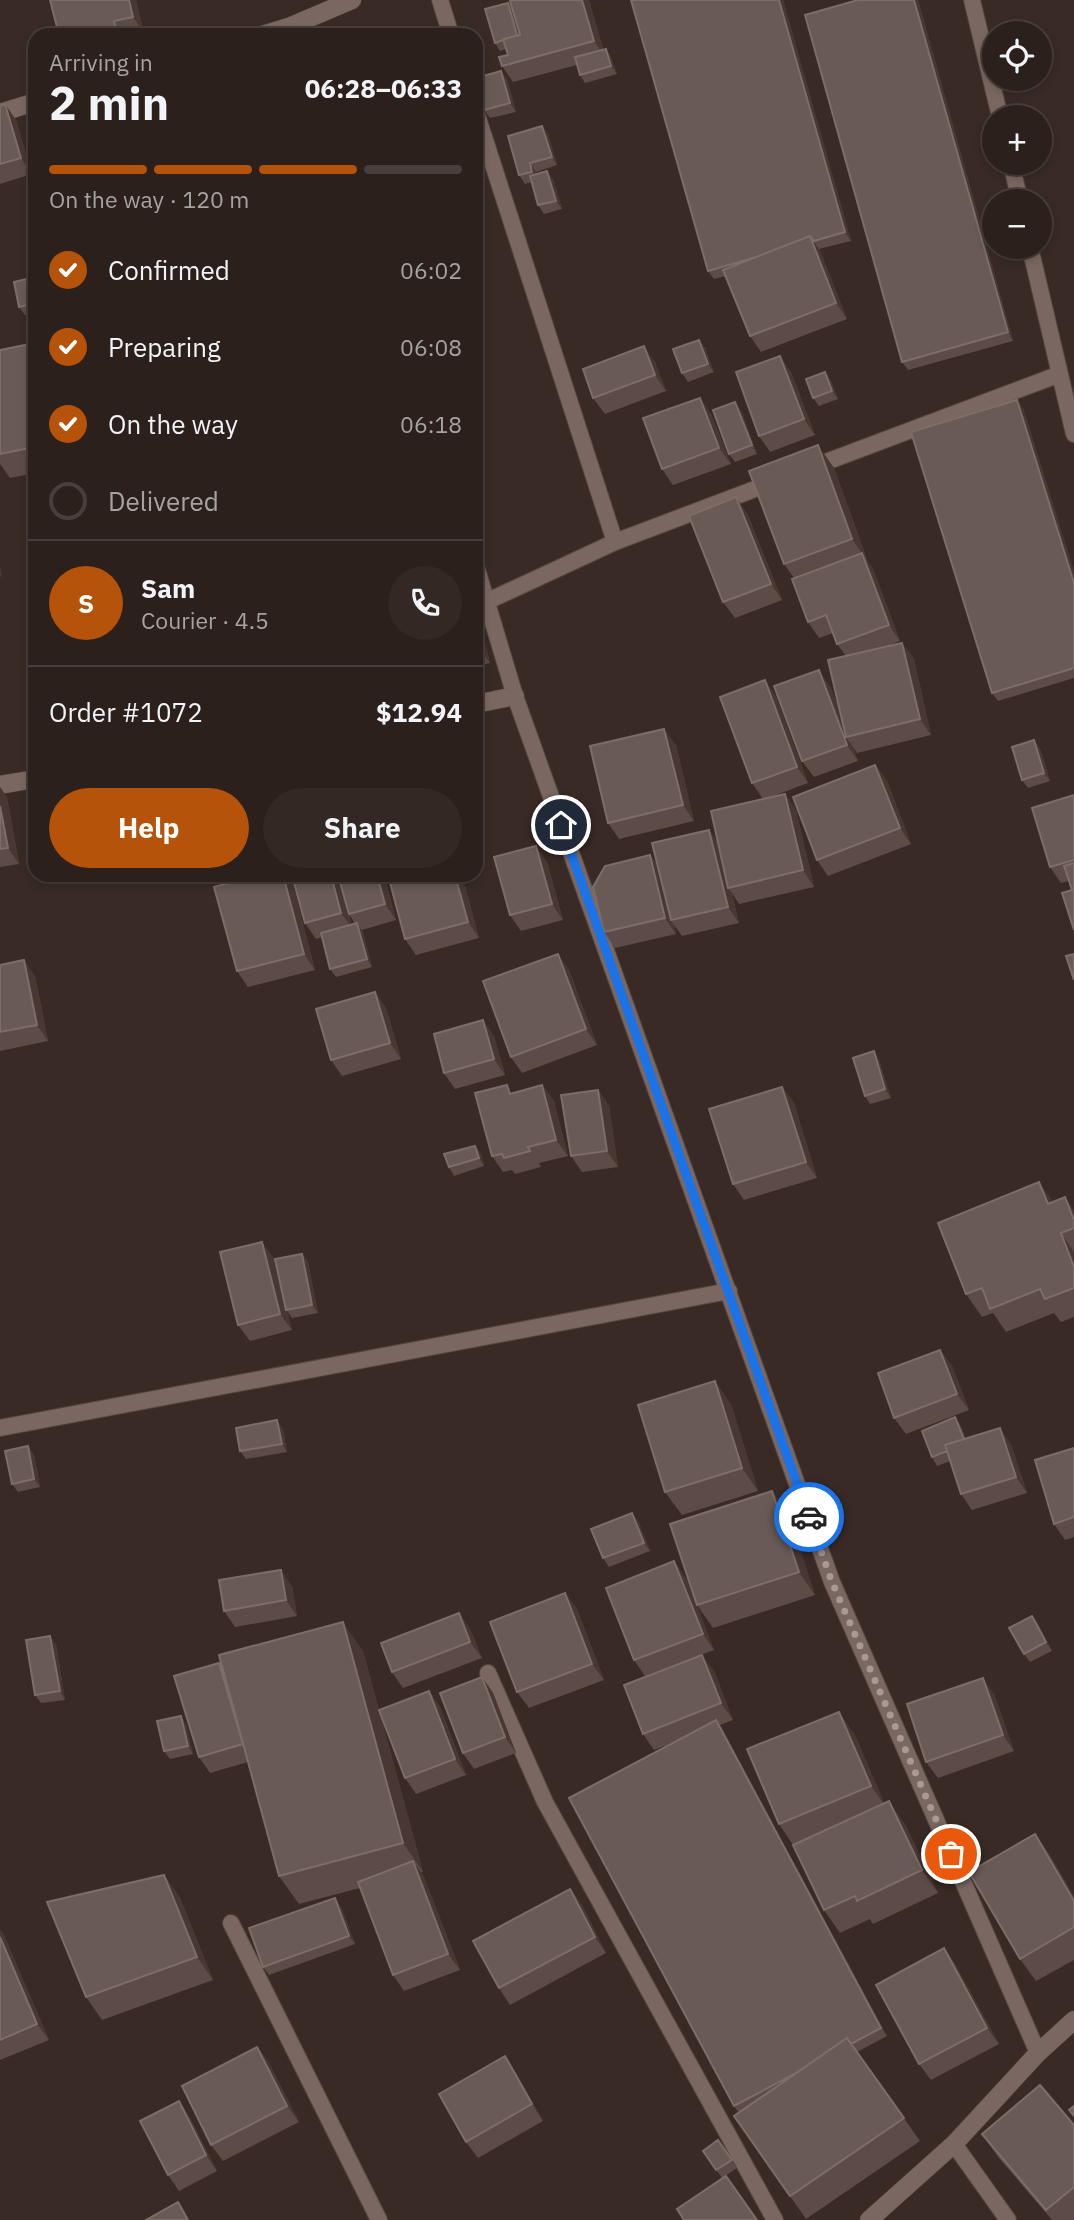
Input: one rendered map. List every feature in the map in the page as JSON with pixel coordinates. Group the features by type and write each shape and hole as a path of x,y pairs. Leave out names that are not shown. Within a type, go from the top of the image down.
{"street":[{"path":"299,28 352,0"},
{"path":"0,113 28,104"},
{"path":"483,703 515,696"},
{"path":"0,785 28,780"},
{"path":"869,2220 954,2144 1038,2053 1074,2020"}],"lane":[{"path":"440,0 449,28"},
{"path":"972,0 997,105"},
{"path":"483,134 615,542"},
{"path":"1033,259 1074,434"},
{"path":"488,601 615,542 1060,374"},
{"path":"483,586 515,696 832,1582 1038,2053"},
{"path":"0,1428 729,1291"},
{"path":"488,1673 545,1802 775,2220"},
{"path":"230,1923 379,2220"},
{"path":"954,2144 1008,2220"}],"building":[{"path":"50,0 129,0 133,17 114,21 116,27 57,28"},
{"path":"582,0 594,41 502,66 499,57 508,55 503,39 520,35 510,1"},
{"path":"631,0 779,0 845,232 814,241 810,236 756,257 708,271"},
{"path":"858,0 914,0 982,240 982,259 987,259 1008,332 902,362 805,15"},
{"path":"508,3 517,35 495,43 485,9"},
{"path":"606,49 611,66 580,75 575,57"},
{"path":"501,71 510,103 484,110 483,76"},
{"path":"5,104 21,158 0,164 0,106"},
{"path":"542,126 552,157 530,163 532,172 519,175 508,136"},
{"path":"547,171 556,201 538,205 530,176"},
{"path":"810,236 836,303 750,336 723,270"},
{"path":"28,279 28,305 19,307 14,282"},
{"path":"699,340 708,364 682,373 673,349"},
{"path":"28,344 28,448 0,454 0,350"},
{"path":"644,346 655,375 593,398 583,369"},
{"path":"780,356 804,419 759,436 736,372"},
{"path":"825,372 832,391 813,398 806,379"},
{"path":"700,398 719,448 662,469 643,418"},
{"path":"1017,400 1074,583 1074,668 992,693 911,432"},
{"path":"735,402 752,445 729,454 713,410"},
{"path":"818,445 852,539 784,564 749,471"},
{"path":"736,497 771,584 723,602 689,516"},
{"path":"862,553 889,625 837,644 826,615 808,622 792,579"},
{"path":"902,643 920,719 846,737 828,660"},
{"path":"819,670 847,745 802,761 774,686"},
{"path":"765,680 797,767 752,783 720,697"},
{"path":"664,729 683,805 608,823 590,746"},
{"path":"1034,740 1044,773 1022,780 1012,747"},
{"path":"875,765 900,828 817,860 793,797"},
{"path":"785,794 803,870 728,888 711,811"},
{"path":"1074,795 1074,860 1050,867 1032,808"},
{"path":"0,806 8,848 0,849"},
{"path":"709,830 728,907 671,920 652,843"},
{"path":"536,846 552,904 510,915 494,857"},
{"path":"650,855 665,918 604,932 593,887 605,866"},
{"path":"1074,863 1074,930 1062,893 1072,890 1064,866"},
{"path":"233,882 285,882 304,954 237,971 214,887"},
{"path":"294,882 333,882 341,913 305,923"},
{"path":"340,882 379,882 385,904 349,914"},
{"path":"390,882 457,882 468,922 405,939"},
{"path":"357,923 367,959 330,969 321,933"},
{"path":"558,954 586,1029 511,1057 483,981"},
{"path":"1074,954 1074,980 1066,956"},
{"path":"24,960 37,1025 0,1032 0,965"},
{"path":"375,992 390,1043 331,1060 316,1009"},
{"path":"483,1020 494,1059 444,1073 434,1034"},
{"path":"874,1051 885,1089 865,1096 853,1058"},
{"path":"507,1085 510,1094 542,1085 556,1140 528,1147 530,1151 504,1158 502,1154 492,1156 475,1093"},
{"path":"782,1087 806,1162 733,1184 709,1109"},
{"path":"598,1090 607,1151 571,1156 561,1095"},
{"path":"475,1146 479,1158 449,1167 444,1154"},
{"path":"1039,1182 1048,1204 1065,1197 1074,1220 1074,1228 1061,1233 1074,1267 1074,1288 1045,1299 1040,1289 990,1309 982,1288 966,1294 938,1223"},
{"path":"262,1242 280,1314 238,1325 220,1252"},
{"path":"302,1254 312,1305 286,1310 275,1259"},
{"path":"940,1350 957,1394 894,1418 878,1373"},
{"path":"715,1381 742,1468 665,1492 638,1405"},
{"path":"955,1417 964,1439 945,1445 947,1451 932,1457 922,1431"},
{"path":"277,1420 282,1444 240,1451 236,1428"},
{"path":"1000,1428 1016,1477 961,1494 945,1445"},
{"path":"28,1446 34,1479 12,1484 5,1451"},
{"path":"1074,1448 1074,1517 1054,1524 1035,1460"},
{"path":"772,1491 799,1572 697,1605 670,1524"},
{"path":"632,1513 644,1543 603,1558 591,1529"},
{"path":"674,1561 703,1634 634,1660 606,1588"},
{"path":"281,1570 286,1600 224,1611 219,1580"},
{"path":"565,1593 592,1664 517,1692 490,1622"},
{"path":"459,1613 470,1642 392,1672 381,1643"},
{"path":"1032,1616 1046,1642 1024,1654 1009,1628"},
{"path":"343,1622 403,1843 279,1876 219,1655"},
{"path":"50,1636 60,1691 35,1695 26,1640"},
{"path":"702,1655 721,1703 643,1734 624,1685"},
{"path":"219,1663 243,1744 199,1757 174,1676"},
{"path":"482,1677 505,1737 463,1753 440,1693"},
{"path":"983,1678 1003,1735 926,1762 907,1704"},
{"path":"429,1691 455,1759 405,1778 379,1710"},
{"path":"839,1712 871,1786 779,1824 747,1749"},
{"path":"181,1716 188,1746 164,1751 157,1721"},
{"path":"716,1720 881,2028 851,2044 847,2038 796,2073 734,2106 569,1798"},
{"path":"889,1801 922,1870 857,1901 855,1896 824,1910 793,1845"},
{"path":"1035,1834 1074,1901 1074,1927 1020,1959 969,1872"},
{"path":"413,1861 448,1954 393,1975 358,1882"},
{"path":"164,1875 197,1957 86,1997 47,1902"},
{"path":"570,1889 595,1937 499,1988 473,1941"},
{"path":"335,1898 349,1936 263,1967 249,1928"},
{"path":"0,1937 37,2024 0,2040"},
{"path":"944,1948 987,2028 919,2064 876,1985"},
{"path":"847,2038 904,2118 790,2196 734,2116"},
{"path":"257,2047 287,2106 211,2145 182,2086"},
{"path":"505,2056 532,2104 466,2142 439,2094"},
{"path":"1040,2085 1074,2125 1074,2187 1046,2210 982,2134"},
{"path":"179,2101 206,2155 168,2175 140,2121"},
{"path":"718,2140 732,2160 716,2170 703,2151"},
{"path":"726,2176 757,2220 684,2220 677,2209"},
{"path":"178,2202 188,2220 146,2220"}],"way so far":[{"path":"809,1517 832,1582 951,1854"}],"route":[{"path":"561,825 809,1517"}]}
